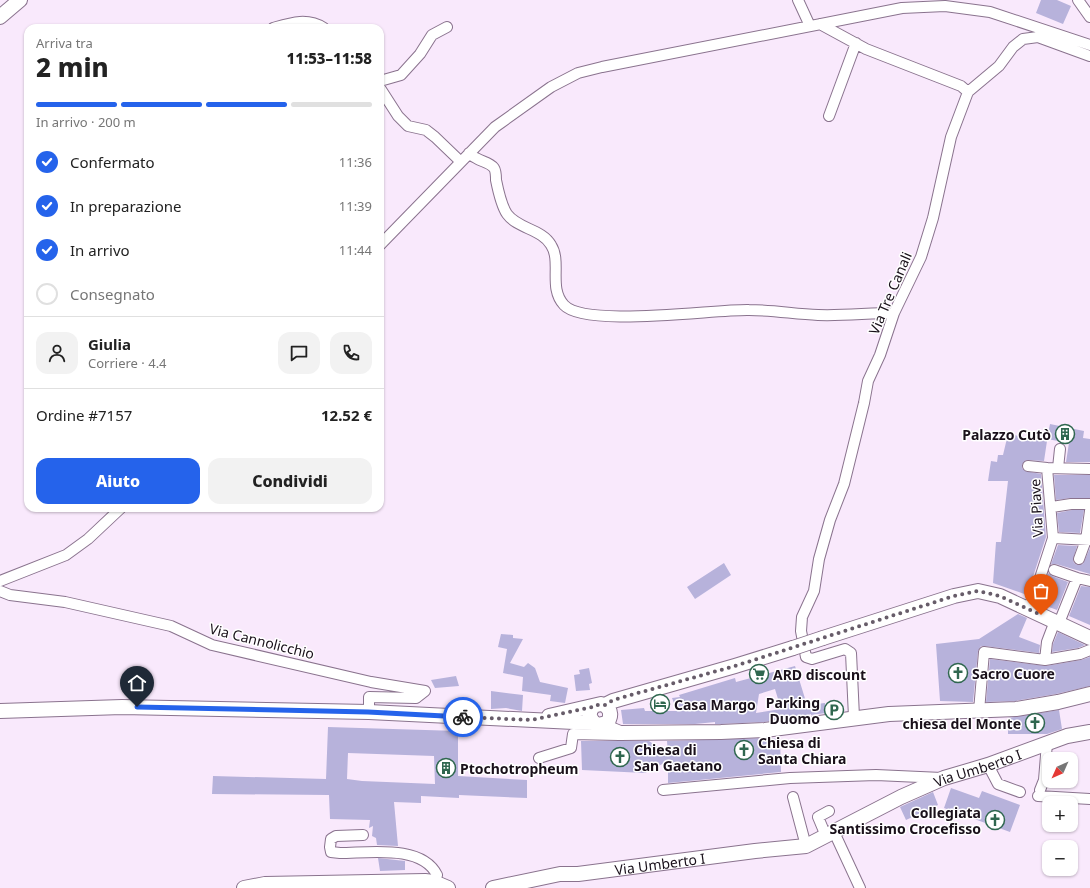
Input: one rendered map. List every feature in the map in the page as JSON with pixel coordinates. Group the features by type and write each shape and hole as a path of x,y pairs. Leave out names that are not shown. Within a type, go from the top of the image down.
{"street":[{"path":"0,17 20,0"},
{"path":"798,0 815,25 866,48 961,86 968,92"},
{"path":"1078,0 1090,17"},
{"path":"384,241 460,161 495,127 551,87 578,73 902,8 945,6 990,12 1090,45"},
{"path":"287,24 297,21 314,24"},
{"path":"384,80 401,75 420,54 432,35 447,27"},
{"name":"Via Tre Canali","path":"798,646 802,617 814,591 819,558 830,520 844,484 868,381 880,356 894,313 921,257 933,218 951,137 968,92 999,66 1013,47 1023,39 1038,37 1090,56"},
{"path":"829,116 856,43"},
{"path":"384,94 398,116 408,126 426,130 460,161"},
{"path":"469,152 477,159 489,163 495,170 502,204 508,214 517,223 544,237 552,245 555,257 555,279 558,297 565,307 578,312 592,315 629,317 749,310 820,315 894,313"},
{"path":"1060,449 1052,468 1090,468"},
{"name":"Via Piave","path":"1028,466 1052,468 1054,538 1049,568 1028,610"},
{"path":"1052,507 1071,504 1090,504"},
{"path":"1079,559 1088,540 1090,511"},
{"path":"0,581 66,555 88,539 117,512"},
{"path":"1054,538 1088,540"},
{"path":"1049,568 1090,581"},
{"path":"1045,660 1047,642 1077,578"},
{"name":"Via Cannolicchio","path":"0,591 10,595 65,602 171,626 212,645 371,682 425,691 416,698 369,697 368,712"},
{"path":"531,720 599,706 613,700 735,666 954,596 978,591 1000,596 1090,638"},
{"path":"798,646 806,657 812,659 845,649 851,652 854,718"},
{"path":"978,711 984,652 1045,660 1080,654 1090,650"},
{"path":"599,706 590,713 590,717 598,724 620,733 714,732 765,730 889,714 1016,709 1058,702 1090,694"},
{"path":"0,711 122,707 368,712 598,724 607,723 610,717 610,710 599,706"},
{"name":"Via Umberto I","path":"493,888 560,874 578,874 755,850 806,846 901,797 944,778 988,765 1067,736 1090,732"},
{"path":"539,758 571,748 572,734 619,736 620,733"},
{"path":"1047,743 1044,780 1039,793 1090,800"},
{"path":"988,765 998,784 1020,792"},
{"path":"663,790 787,778 876,775 944,778"},
{"path":"793,797 806,846"},
{"path":"829,811 818,817 830,834 860,888"},
{"path":"363,835 336,836 331,839 331,852 405,853 424,861 434,869 437,875 434,882"},
{"path":"244,888 265,884 425,881 434,882 448,888"}],"building":[{"path":"1041,0 1057,0 1071,6 1063,24 1036,13"},
{"path":"1050,424 1084,431 1083,438 1090,439 1090,462 1066,462 1069,443 1047,439"},
{"path":"1008,434 1047,441 1044,461 1026,460 1022,465 1022,468 1025,471 1041,474 1046,537 1027,595 993,583 996,542 1001,542 1008,481 988,481 991,461 997,462 998,455 1003,455"},
{"path":"1054,475 1090,475 1090,498 1056,500"},
{"path":"1072,510 1084,510 1080,533 1059,532 1057,513"},
{"path":"1058,545 1077,546 1073,560 1077,565 1083,564 1090,548 1090,574 1056,564 1051,564"},
{"path":"724,563 731,575 695,599 687,587"},
{"path":"1048,573 1068,582 1057,610 1038,603"},
{"path":"1081,586 1090,587 1090,625 1069,616"},
{"name":"Sacro Cuore","path":"1018,614 1027,618 1019,637 1040,645 1039,653 981,646 978,651 973,702 940,701 936,644 979,639"},
{"path":"1058,632 1085,645 1078,648 1052,652 1053,644"},
{"path":"501,634 513,635 513,638 523,639 510,663 524,667 528,663 535,668 540,682 568,688 565,703 550,701 551,695 522,691 523,677 503,673 507,649 498,647"},
{"path":"1090,657 1090,686 1015,701 986,702 990,659 1046,666"},
{"path":"795,666 807,705 825,703 826,713 764,722 721,724 715,724 715,722 695,724 623,724 621,710 644,708 645,711 677,711 672,698 680,697 679,695 735,678 736,682","holes":["775,689 781,709 756,713 759,694"]},
{"path":"589,668 592,683 589,684 590,690 576,691 574,675 580,674 579,670"},
{"path":"456,676 459,686 435,688 431,680"},
{"path":"491,691 523,695 522,711 506,708 491,709"},
{"name":"chiesa del Monte","path":"1059,710 1062,729 1047,734 1008,734 1008,718"},
{"path":"328,727 458,731 458,776 527,780 527,798 459,795 459,798 421,796 421,803 394,802 398,846 377,845 376,838 372,836 373,826 369,828 370,820 330,819 329,795 212,794 213,776 326,779","holes":["348,753 434,756 435,784 347,779"]},
{"path":"766,738 780,739 781,772 668,783 668,761 645,773 582,770 581,741 649,741 668,754 667,741"},
{"name":"Collegiata Santissimo Crocefisso","path":"951,788 979,798 982,791 1020,805 1010,832 944,808"},
{"name":"Collegiata Santissimo Crocefisso","path":"933,792 938,805 906,820 900,807"},
{"path":"378,858 405,861 405,870 380,871"}],"way so far":[{"path":"463,717 531,720 593,707 596,705 605,705 613,700 735,666 954,596 978,591 1000,596 1041,615"}],"place":[{"name":"Palazzo Cutò","path":"1065,434"},
{"name":"Sacro Cuore","path":"958,673"},
{"name":"ARD discount","path":"759,674"},
{"name":"Casa Margo","path":"660,704"},
{"name":"Parking Duomo","path":"834,710"},
{"name":"chiesa del Monte","path":"1035,723"},
{"name":"Chiesa di Santa Chiara","path":"744,750"},
{"name":"Chiesa di San Gaetano","path":"620,757"},
{"name":"Ptochotropheum","path":"446,768"},
{"name":"Collegiata Santissimo Crocefisso","path":"995,820"}],"route":[{"path":"137,707 368,712 463,717"}]}
